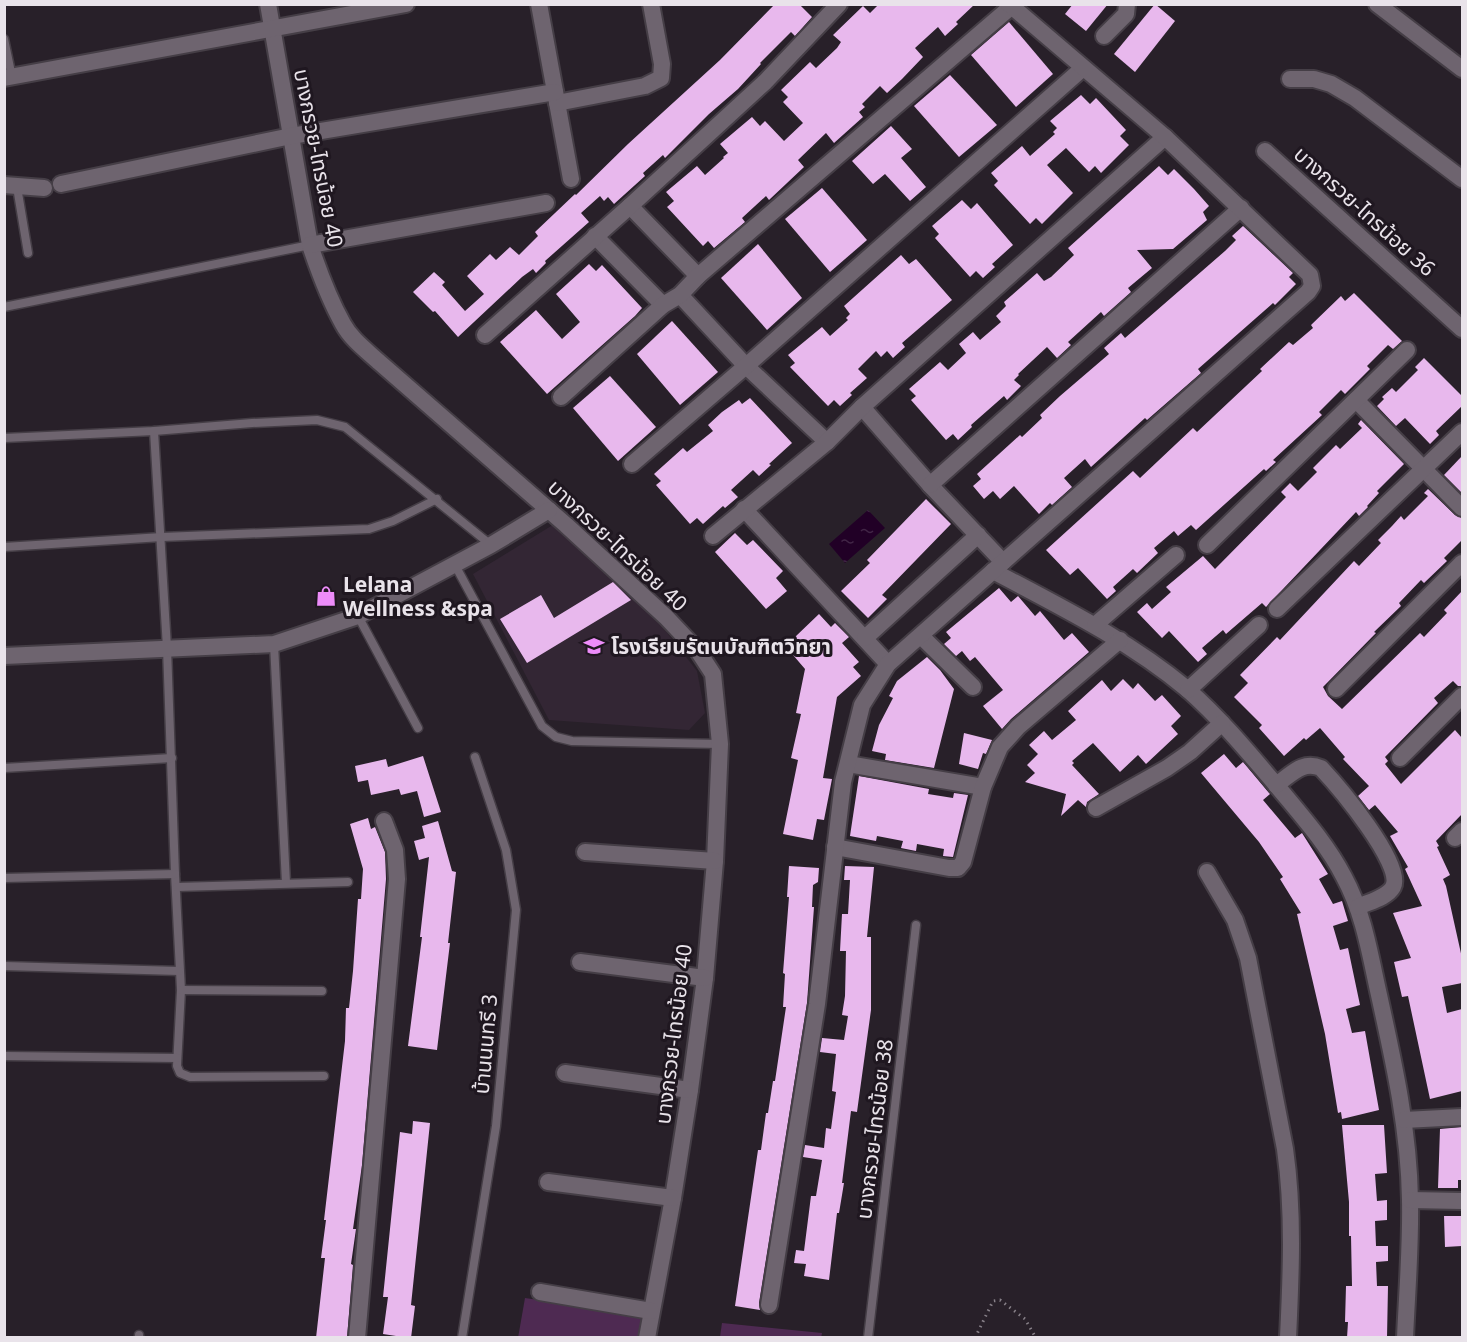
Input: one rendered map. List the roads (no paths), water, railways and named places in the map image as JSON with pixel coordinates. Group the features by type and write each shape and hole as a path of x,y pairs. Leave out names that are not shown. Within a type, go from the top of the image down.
{"street":[{"name":"บางกรวย-ไทรน้อย 40","path":"268,4 310,245 343,325 357,342 549,510 666,617 698,651 712,674 720,744 715,861 705,978 673,1198 647,1338"},
{"path":"8,77 406,4"},
{"path":"539,4 571,178"},
{"path":"61,184 291,136 645,86 661,78 662,64 651,4"},
{"path":"485,335 765,82 839,4"},
{"path":"1104,36 1126,14 1127,4"},
{"path":"1377,4 1462,69"},
{"path":"561,397 663,305 680,295 698,276 1011,5 1165,137 1310,274 1313,281 1308,292 888,664 862,705 843,782 817,1004 769,1305"},
{"path":"632,464 1083,68"},
{"path":"1290,79 1314,79 1331,84 1355,98 1462,179"},
{"path":"713,536 826,442 862,407 1165,137"},
{"name":"บางกรวย-ไทรน้อย 36","path":"1265,151 1462,329"},
{"path":"11,186 44,188"},
{"path":"310,245 546,203"},
{"path":"630,206 698,276"},
{"path":"930,485 1241,208"},
{"path":"595,236 663,305"},
{"path":"680,295 746,366 826,442"},
{"path":"1208,545 1407,350"},
{"path":"1356,400 1462,508"},
{"path":"862,407 930,485 978,535 998,567 1120,640 1188,690 1222,723 1328,850 1345,878 1358,907 1393,1059 1404,1120 1410,1200 1405,1338"},
{"path":"1277,609 1462,432"},
{"path":"744,509 888,664"},
{"path":"4,656 274,644 358,616 455,565 549,510"},
{"path":"865,638 978,535"},
{"path":"1095,625 1176,555"},
{"path":"1336,689 1462,563"},
{"path":"1188,690 1259,625"},
{"path":"921,636 972,687"},
{"path":"835,847 958,868 963,862 983,787 1000,747 1018,727 1120,640"},
{"path":"1400,758 1462,696"},
{"path":"1096,808 1167,768 1190,752 1222,723"},
{"path":"848,764 983,787"},
{"path":"1276,786 1303,765 1321,768 1385,851 1395,876 1394,886 1387,894 1358,907"},
{"path":"357,1338 397,879 395,850 384,821"},
{"path":"585,852 715,861"},
{"path":"1207,872 1236,920 1248,958 1286,1149 1290,1181 1292,1272 1288,1338"},
{"path":"580,963 705,978"},
{"path":"565,1073 690,1090"},
{"path":"1404,1120 1462,1117"},
{"path":"548,1182 673,1198"},
{"path":"1410,1200 1462,1201"},
{"path":"540,1292 651,1311"}],"lane":[{"path":"4,39 8,77"},
{"path":"11,186 28,253"},
{"path":"4,307 310,245"},
{"path":"4,438 317,420 334,423 345,427 491,545"},
{"path":"154,431 162,537 181,990 177,1066 180,1073 190,1077 324,1076"},
{"path":"4,547 162,537 369,529 393,521 436,499"},
{"path":"455,565 531,708 542,726 556,737 572,741 720,744"},
{"path":"358,616 418,728"},
{"path":"274,644 286,883"},
{"name":"บ้านนนทรี 3","path":"462,1338 496,1126 516,910 506,850 475,757"},
{"path":"4,768 172,758"},
{"path":"4,878 175,874"},
{"path":"177,888 348,882"},
{"name":"บางกรวย-ไทรน้อย 38","path":"868,1338 916,925"},
{"path":"4,966 179,971"},
{"path":"181,990 322,991"},
{"path":"4,1056 177,1058"}],"water":[{"path":"868,510 885,528 845,563 829,544"}],"place":[{"name":"Lelana Wellness &spa","path":"326,596"},
{"name":"โรงเรียนรัตนบัณฑิตวิทยา","path":"594,646"}]}
